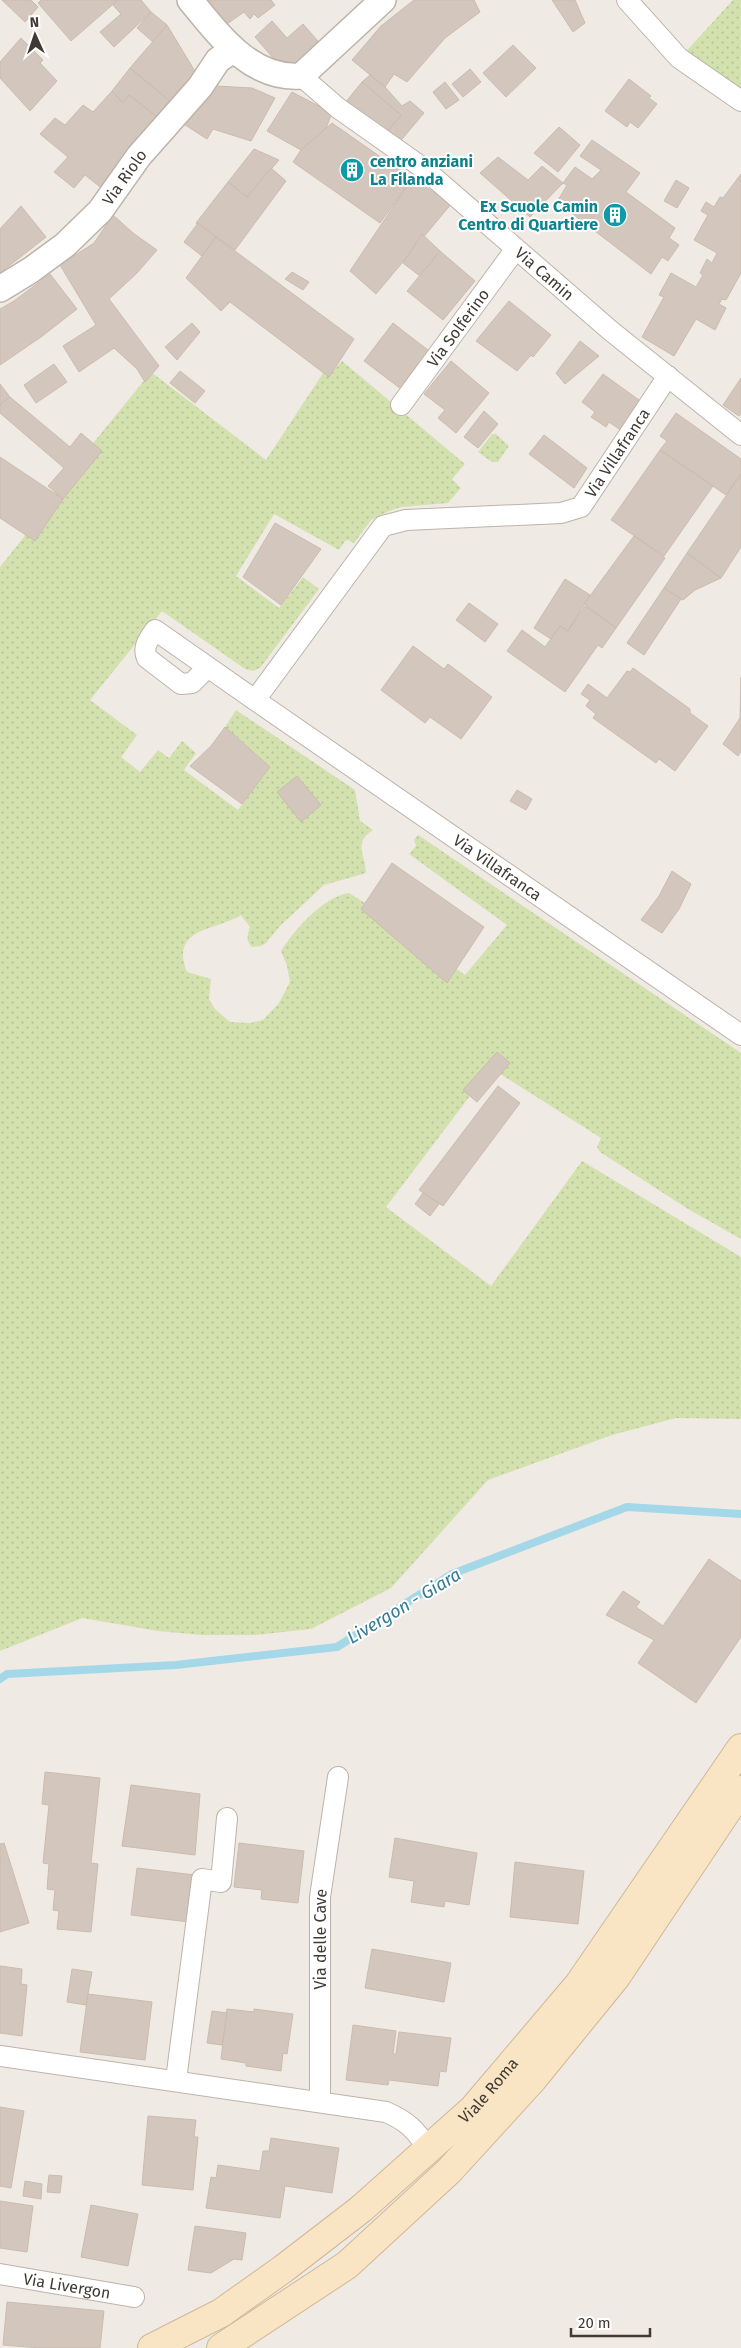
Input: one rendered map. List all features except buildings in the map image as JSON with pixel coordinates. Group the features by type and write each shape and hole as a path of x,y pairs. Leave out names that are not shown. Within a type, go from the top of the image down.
{"main road":[{"name":"Viale Roma","path":"152,2348 221,2313 283,2270 361,2209 473,2109 579,1984 741,1748"},
{"name":"Viale Roma","path":"221,2348 347,2265 449,2171 533,2079 616,1977 741,1790"}],"street":[{"path":"190,0 233,50 255,64 290,77 301,76 382,0"},
{"path":"627,0 679,58 741,101"},
{"name":"Via Riolo","path":"0,288 31,270 65,245 100,212 140,156 200,87 218,60 233,50"},
{"name":"Via Camin","path":"301,76 338,108 423,168 515,250 611,331 741,436"},
{"name":"Via Solferino","path":"401,405 515,250"},
{"name":"Via Villafranca","path":"255,700 383,526 406,520 561,513 581,508 668,376"},
{"name":"Via Villafranca","path":"208,666 741,1035"},
{"name":"Via delle Cave","path":"320,2101 320,1897 338,1777"},
{"path":"176,2080 202,1879 221,1882 227,1818"},
{"path":"0,2056 176,2080 386,2112 397,2116 417,2131 428,2149"},
{"name":"Via Livergon","path":"0,2274 134,2297"}],"green space":[{"path":"733,0 741,0 741,96 682,56"},
{"path":"342,361 465,464 452,479 461,488 448,503 401,507 371,520 354,543 348,540 345,541 339,550 274,514 236,576 279,608 303,577 319,589 260,668 253,671 245,669 162,611 90,700 137,735 121,757 140,772 158,750 169,758 182,741 196,753 184,770 238,810 270,767 225,727 236,710 355,790 360,821 373,830 363,839 362,844 366,873 324,885 261,946 252,947 250,945 248,933 250,927 241,915 197,933 189,939 184,947 183,958 187,972 211,979 209,999 215,1009 230,1022 250,1023 263,1020 279,1003 290,982 287,966 281,951 301,924 319,908 339,896 349,893 379,912 465,975 507,925 409,854 416,846 414,840 418,835 741,1053 741,1239 688,1209 600,1152 597,1147 601,1138 491,1068 386,1207 491,1286 582,1161 741,1257 741,1419 676,1418 612,1435 488,1480 391,1588 311,1629 255,1635 201,1635 158,1631 82,1618 0,1651 0,567 24,537 29,522 151,372 266,460 327,367 333,371"},
{"path":"492,434 496,434 509,446 498,462 492,462 478,452"}],"waterway":[{"name":"Livergon - Giara","path":"0,1679 7,1674 176,1665 337,1647 452,1574 627,1507 741,1514"}],"place":[{"name":"centro anziani La Filanda","path":"352,170"},
{"name":"Ex Scuole Camin Centro di Quartiere","path":"615,215"}]}
